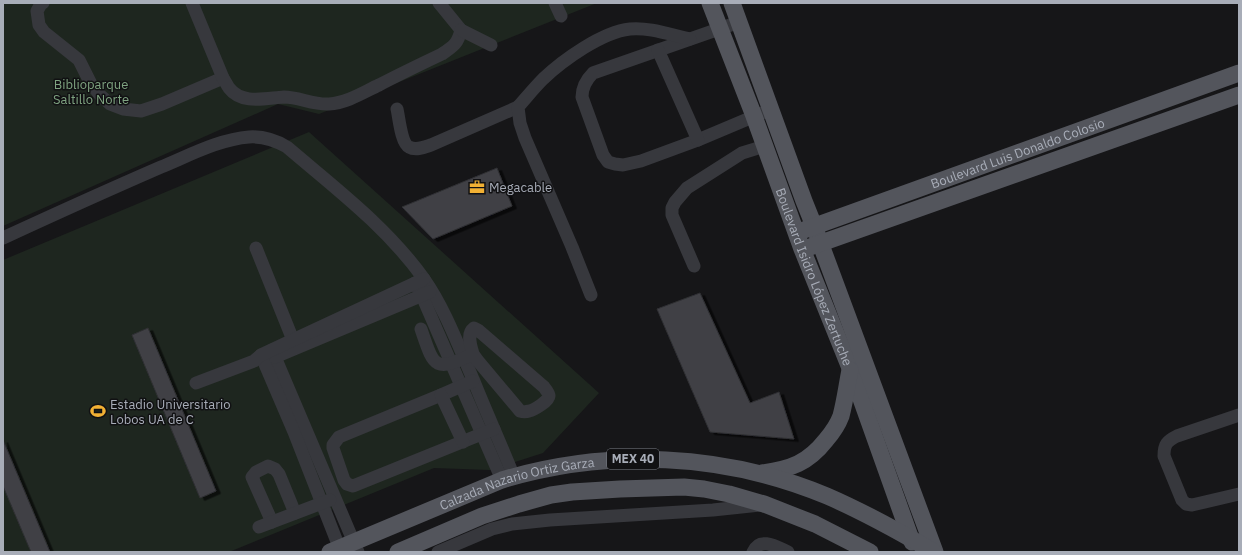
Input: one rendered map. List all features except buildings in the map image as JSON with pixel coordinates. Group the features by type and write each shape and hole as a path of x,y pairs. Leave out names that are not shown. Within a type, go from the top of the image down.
{"main road":[{"name":"Boulevard Isidro López Zertuche","path":"710,3 754,116 802,250 850,368 912,545"},
{"name":"Boulevard Isidro López Zertuche","path":"732,3 935,552"},
{"name":"Boulevard Luis Donaldo Colosio","path":"796,232 1239,73"},
{"name":"Boulevard Luis Donaldo Colosio","path":"802,250 1239,95"},
{"path":"1142,107 1147,127"},
{"path":"756,474 792,466 806,460 818,451 832,433 840,417 850,368"},
{"name":"Calzada Nazario Ortiz Garza","path":"345,549 508,478 578,463 661,459 702,462 778,479 827,496 874,518 912,545 935,552"},
{"name":"Calzada Nazario Ortiz Garza","path":"398,552 482,516 552,495 572,492 620,489 684,487 729,494 764,504 815,524 870,552"}],"street":[{"path":"43,3 37,11 39,25 44,32 79,60 91,84 110,104 123,109 141,111 162,104 224,78"},
{"path":"192,3 229,89 244,99 290,97 320,104 335,104 354,97 442,54 454,46 459,39 461,30"},
{"path":"439,3 461,30 491,45"},
{"path":"555,3 562,16"},
{"path":"739,22 593,74 587,79 582,89 582,97 602,155 608,162 615,164 623,165 641,161 698,140 771,110"},
{"path":"397,108 404,141 410,147 420,148 431,145 518,107 543,79 567,59 584,48 615,32 630,29 647,30 690,40"},
{"path":"658,50 698,140"},
{"path":"518,107 520,122 525,138 591,295"},
{"path":"3,238 95,195 197,152 231,140 248,137 268,138 287,147 391,238 427,294 443,313 469,356 478,361 516,408 522,412 531,411 546,401 549,395 544,387 474,328 471,330 469,335 469,356 467,383"},
{"path":"694,266 672,215 672,208 675,202 687,188 742,153 765,146"},
{"path":"256,248 293,340"},
{"path":"265,357 293,340 419,281"},
{"path":"196,383 427,294"},
{"path":"427,294 452,363 467,383 508,478"},
{"path":"421,329 434,361 440,364 452,363 469,356"},
{"path":"265,357 300,430 325,473 335,498 345,549"},
{"path":"467,383 339,437 333,445 338,466 345,482 350,486 353,486 488,432"},
{"path":"476,403 499,387"},
{"path":"441,395 463,442"},
{"path":"1239,415 1177,436 1170,440 1164,449 1164,456 1182,500 1186,504 1192,505 1239,494"},
{"path":"300,430 312,478 345,549"},
{"path":"272,522 252,477 256,472 268,466 275,469 280,474 295,513"},
{"path":"312,478 338,466"},
{"path":"259,527 335,498"},
{"path":"438,552 492,529 512,524 550,520 713,510 764,504"},
{"path":"753,552 757,546 762,543 776,546 788,552"}],"green space":[{"name":"Biblioparque Saltillo Norte","path":"3,3 597,3 319,114 278,104 3,226"},
{"path":"309,132 599,393 543,453 490,470 434,468 229,552 4,552 3,260"}],"place":[{"name":"Megacable","path":"477,187"},
{"name":"Estadio Universitario Lobos UA de C","path":"98,411"}]}
